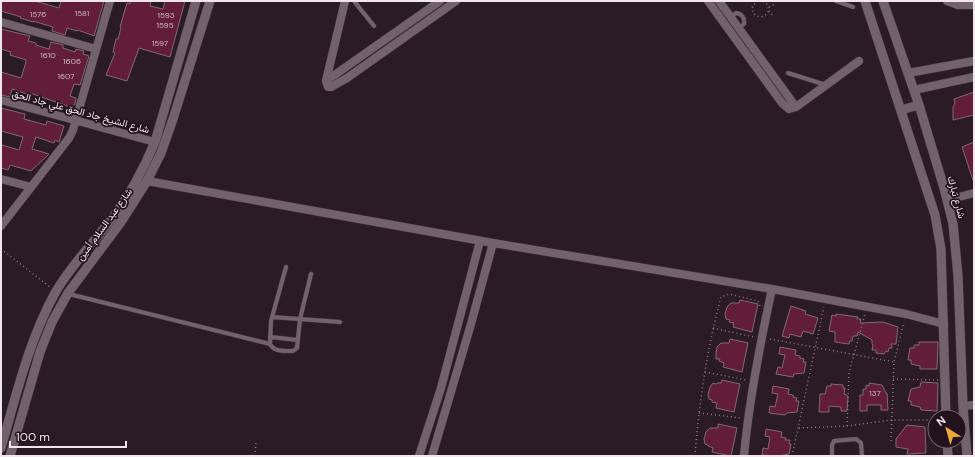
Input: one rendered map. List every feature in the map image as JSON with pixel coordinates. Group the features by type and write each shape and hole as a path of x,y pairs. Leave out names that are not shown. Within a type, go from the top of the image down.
{"street":[{"path":"1,226 69,138 76,120 110,1"},
{"name":"شارع عبد السلام أمين","path":"1,448 32,345 42,318 56,292 123,203 140,175 155,142 196,1"},
{"name":"شارع عبد السلام أمين","path":"10,456 40,352 52,322 68,293 121,222 147,181 161,153 210,1"},
{"path":"345,1 326,81 328,86 333,86 456,1"},
{"path":"708,1 785,107 789,109 796,107 860,61"},
{"path":"719,1 796,107"},
{"path":"865,1 924,177 935,215 941,249 946,409"},
{"path":"947,1 958,6 974,5"},
{"path":"326,81 435,2"},
{"path":"868,11 884,3"},
{"name":"شارع تبارك","path":"884,3 919,105 940,173 953,224 958,276 966,456"},
{"path":"1,22 96,49"},
{"path":"908,73 974,61"},
{"path":"914,90 974,77"},
{"name":"شارع الشيخ جاد الحق علي جاد الحق","path":"1,100 155,142"},
{"path":"901,110 919,105"},
{"path":"924,177 940,173"},
{"path":"1,179 31,187"},
{"path":"147,181 480,241 772,289 826,300 838,300 906,314 944,324"},
{"path":"947,200 974,193"},
{"path":"419,456 443,380 480,241"},
{"path":"432,456 493,243"},
{"path":"744,456 753,382 772,289"},
{"path":"963,406 974,405"}],"lane":[{"path":"354,1 374,26"},
{"path":"836,1 853,7"},
{"path":"435,2 439,13"},
{"path":"788,73 827,85"},
{"path":"286,267 272,317 270,344 275,350 293,351 296,348 300,319 311,274"},
{"path":"68,293 270,344"},
{"path":"272,317 340,322"},
{"path":"270,337 298,340"},
{"path":"832,456 832,445 834,441 856,439 861,443 862,456"}],"path":[{"path":"758,1 752,9 755,15 761,17 769,11"},
{"path":"762,1 767,4 769,11 774,16"},
{"path":"769,7 776,4"},
{"path":"1,250 56,292"},
{"path":"695,456 704,372 721,297 729,294 758,301 761,308"},
{"path":"792,456 826,300"},
{"path":"847,426 849,373 855,355 866,306"},
{"path":"891,441 894,362 906,314"},
{"path":"713,328 894,362"},
{"path":"704,372 753,382"},
{"path":"894,379 945,380"},
{"path":"699,413 748,419"},
{"path":"799,428 847,426 891,420 927,420"},
{"path":"255,456 256,442"}],"building":[{"path":"1,1 35,1 59,8 61,1 104,1 94,36 78,30 67,28 65,35 52,31 53,27 1,11"},
{"path":"130,1 151,1 150,6 163,9 165,1 185,1 170,57 139,48 127,81 106,75 115,53 113,52 116,39 118,39 127,3 130,4"},
{"path":"1,29 30,36 28,41 49,49 51,42 63,45 63,48 75,52 76,49 84,51 83,54 89,56 80,85 74,84 70,96 76,98 75,104 70,107 30,93 30,95 12,89 10,97 1,95 1,72 21,78 26,60 10,55 11,52 1,49"},
{"path":"974,92 974,115 953,120 954,99"},
{"path":"1,108 25,114 24,119 46,125 47,121 64,126 59,142 55,140 54,143 36,137 32,149 49,154 31,171 10,165 8,170 1,168 2,145 19,150 23,137 1,131"},
{"path":"974,142 974,179 973,180 962,147"},
{"path":"740,300 758,304 752,332 733,327 734,323 729,322 730,320 726,319 725,314 727,307 731,303 739,303"},
{"path":"791,306 806,311 805,314 818,318 813,334 803,331 801,337 790,334 789,338 782,336"},
{"path":"836,314 858,317 857,319 861,319 860,323 883,322 898,327 896,344 891,344 892,348 889,348 888,352 886,351 884,354 876,353 876,350 872,350 872,340 858,332 857,336 853,336 852,341 850,341 849,344 835,342 835,332 829,331 832,315 836,316"},
{"path":"730,339 748,343 742,372 723,367 724,363 719,361 720,359 716,359 717,347 721,343 729,343"},
{"path":"919,342 938,342 937,369 920,369 920,366 911,364 911,360 908,360 910,348 914,348 914,345 919,345"},
{"path":"780,347 796,350 795,355 800,356 800,358 804,359 803,362 806,362 804,373 794,374 793,377 776,374 778,367 782,368 785,355 779,354"},
{"path":"722,380 740,384 734,412 716,408 717,403 712,402 712,400 709,399 708,395 710,387 713,383 721,383"},
{"path":"921,382 938,383 937,409 921,410 920,407 911,405 911,401 908,401 911,389 920,387"},
{"path":"869,383 882,385 887,393 888,410 881,410 881,405 867,405 867,411 860,411 860,395 863,395 863,389 866,389 866,385 869,386"},
{"path":"831,384 843,385 843,388 845,388 844,394 848,396 847,411 841,411 841,407 829,406 829,412 819,412 820,394 825,394 827,386 831,386"},
{"path":"773,386 789,389 788,394 793,395 793,397 797,398 796,401 799,401 797,412 787,413 785,415 769,413 770,406 775,407 778,394 772,393"},
{"path":"718,424 737,428 731,456 712,452 713,448 705,444 704,439 706,432 710,428 718,428"},
{"path":"907,425 925,427 926,453 907,454 908,449 896,447 896,439"},
{"path":"766,429 782,432 781,437 786,438 785,440 790,440 789,444 791,444 789,454 779,456 762,455 763,448 768,449 770,437 765,436"}]}
